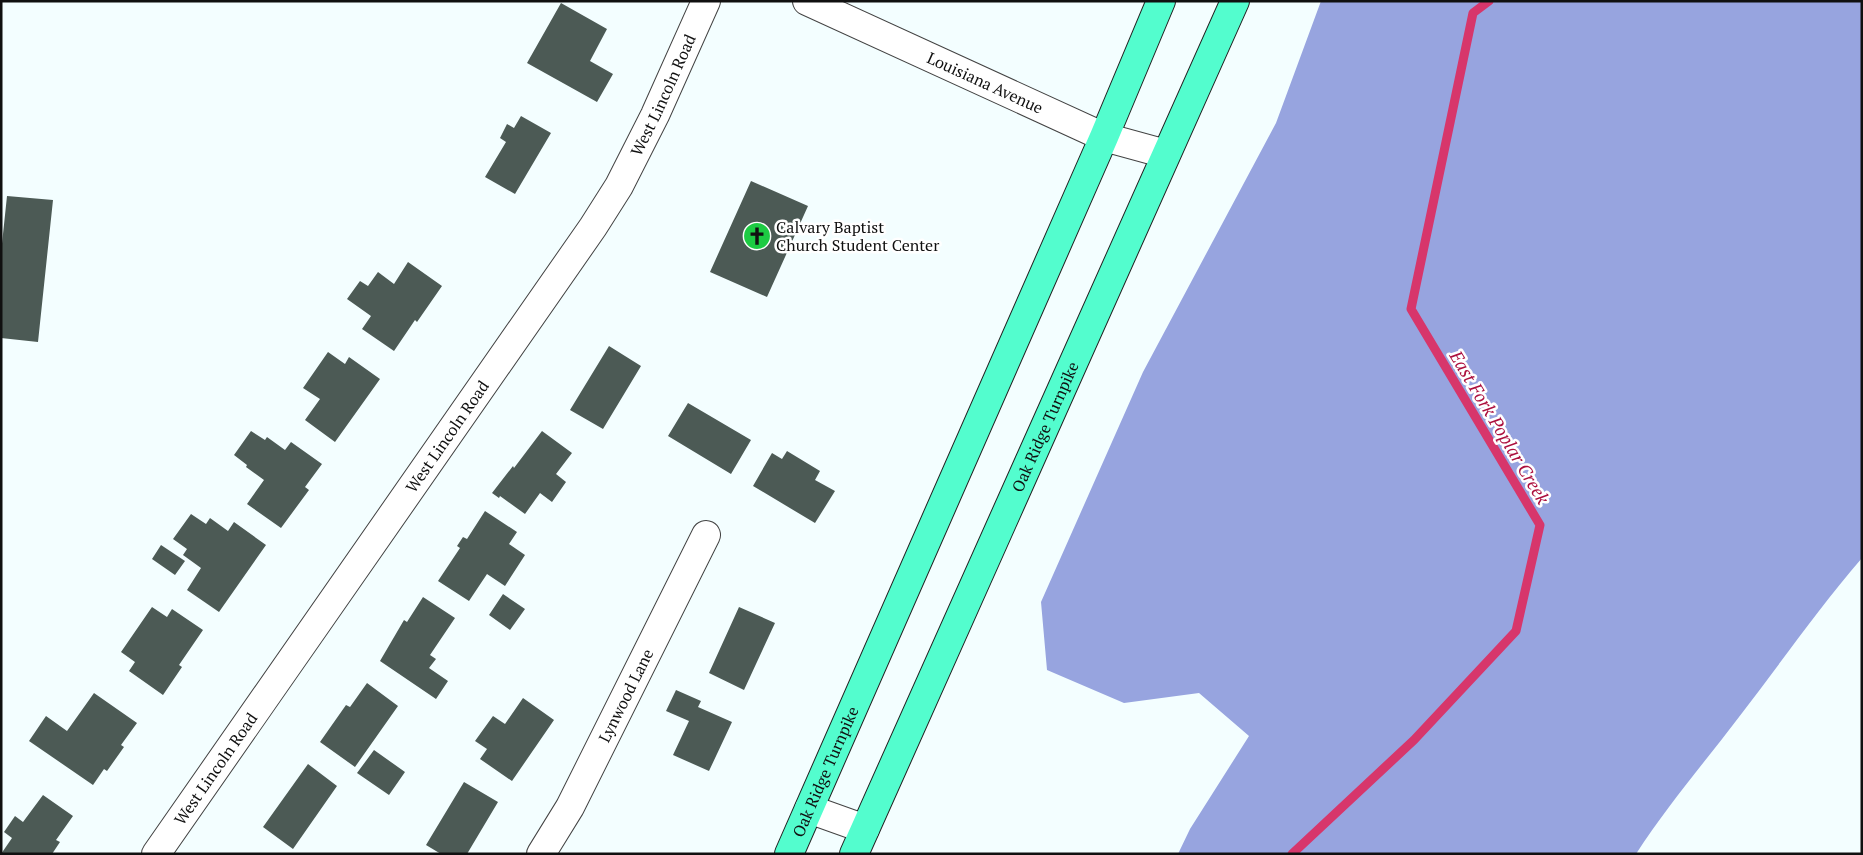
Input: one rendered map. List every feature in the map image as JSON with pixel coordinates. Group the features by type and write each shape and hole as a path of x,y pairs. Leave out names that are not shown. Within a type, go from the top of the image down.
{"highway":[{"name":"Oak Ridge Turnpike","path":"789,854 1104,137 1161,1"},
{"name":"Oak Ridge Turnpike","path":"854,854 1235,1"}],"street":[{"name":"West Lincoln Road","path":"156,854 620,186 706,1"},
{"name":"Louisiana Avenue","path":"807,1 1104,137 1166,154"},
{"name":"Lynwood Lane","path":"541,854 574,798 706,535"},
{"path":"809,809 865,829"}],"shaded area":[{"path":"1321,1 1862,1 1862,558 1673,802 1636,854 1178,854 1190,829 1249,736 1199,693 1124,703 1047,670 1041,602 1143,372 1276,123"}],"building":[{"path":"561,3 607,29 590,61 613,74 597,102 527,63"},
{"path":"521,116 551,133 515,194 485,177 506,142 500,138 507,124 514,128"},
{"path":"751,181 808,206 767,297 710,272"},
{"path":"7,196 53,200 38,342 1,338 1,253"},
{"path":"408,262 442,286 417,322 415,320 394,351 362,329 371,316 347,299 360,281 368,286 378,272 394,284"},
{"path":"609,346 641,366 603,429 570,410"},
{"path":"328,352 345,364 349,357 380,379 335,442 305,420 320,399 303,388"},
{"path":"688,403 751,440 731,474 668,436"},
{"path":"251,431 265,440 267,437 285,450 291,442 322,464 305,487 309,490 281,528 247,504 264,480 246,467 247,465 234,455"},
{"path":"542,431 572,453 556,474 566,482 552,502 540,493 525,514 500,496 499,498 492,493"},
{"path":"787,451 820,471 815,480 835,491 815,523 753,486 772,453 782,459"},
{"path":"485,511 517,532 509,544 525,555 505,586 487,574 469,601 438,581 460,548 457,546 463,537 467,539"},
{"path":"191,514 206,524 210,518 228,531 234,522 266,545 219,612 187,590 201,568 183,555 187,549 173,539"},
{"path":"161,545 185,561 175,575 152,559"},
{"path":"503,594 525,609 510,630 489,615"},
{"path":"423,597 455,618 430,655 436,659 429,668 448,681 436,699 380,661 404,620 407,622"},
{"path":"152,607 167,617 172,609 203,630 179,665 182,667 163,695 129,671 135,662 121,652"},
{"path":"739,607 775,623 744,690 709,673"},
{"path":"367,683 398,706 355,767 320,742 346,705 350,707"},
{"path":"676,690 701,701 698,707 732,722 709,771 673,755 689,721 666,711"},
{"path":"94,693 137,723 121,745 124,747 107,771 104,769 93,785 29,741 46,716 67,731"},
{"path":"523,698 554,720 512,781 480,759 487,749 475,741 493,716 505,724"},
{"path":"374,750 405,772 389,795 357,773"},
{"path":"308,764 337,786 293,849 263,827"},
{"path":"464,782 498,802 467,854 441,854 426,845"},
{"path":"43,795 73,816 56,840 60,842 52,854 1,854 12,838 4,832 15,816 23,822"}],"waterway":[{"name":"East Fork Poplar Creek","path":"1292,854 1414,740 1516,631 1540,525 1411,309 1473,13 1489,1"}],"place":[{"name":"Calvary Baptist Church Student Center","path":"757,236"}]}
